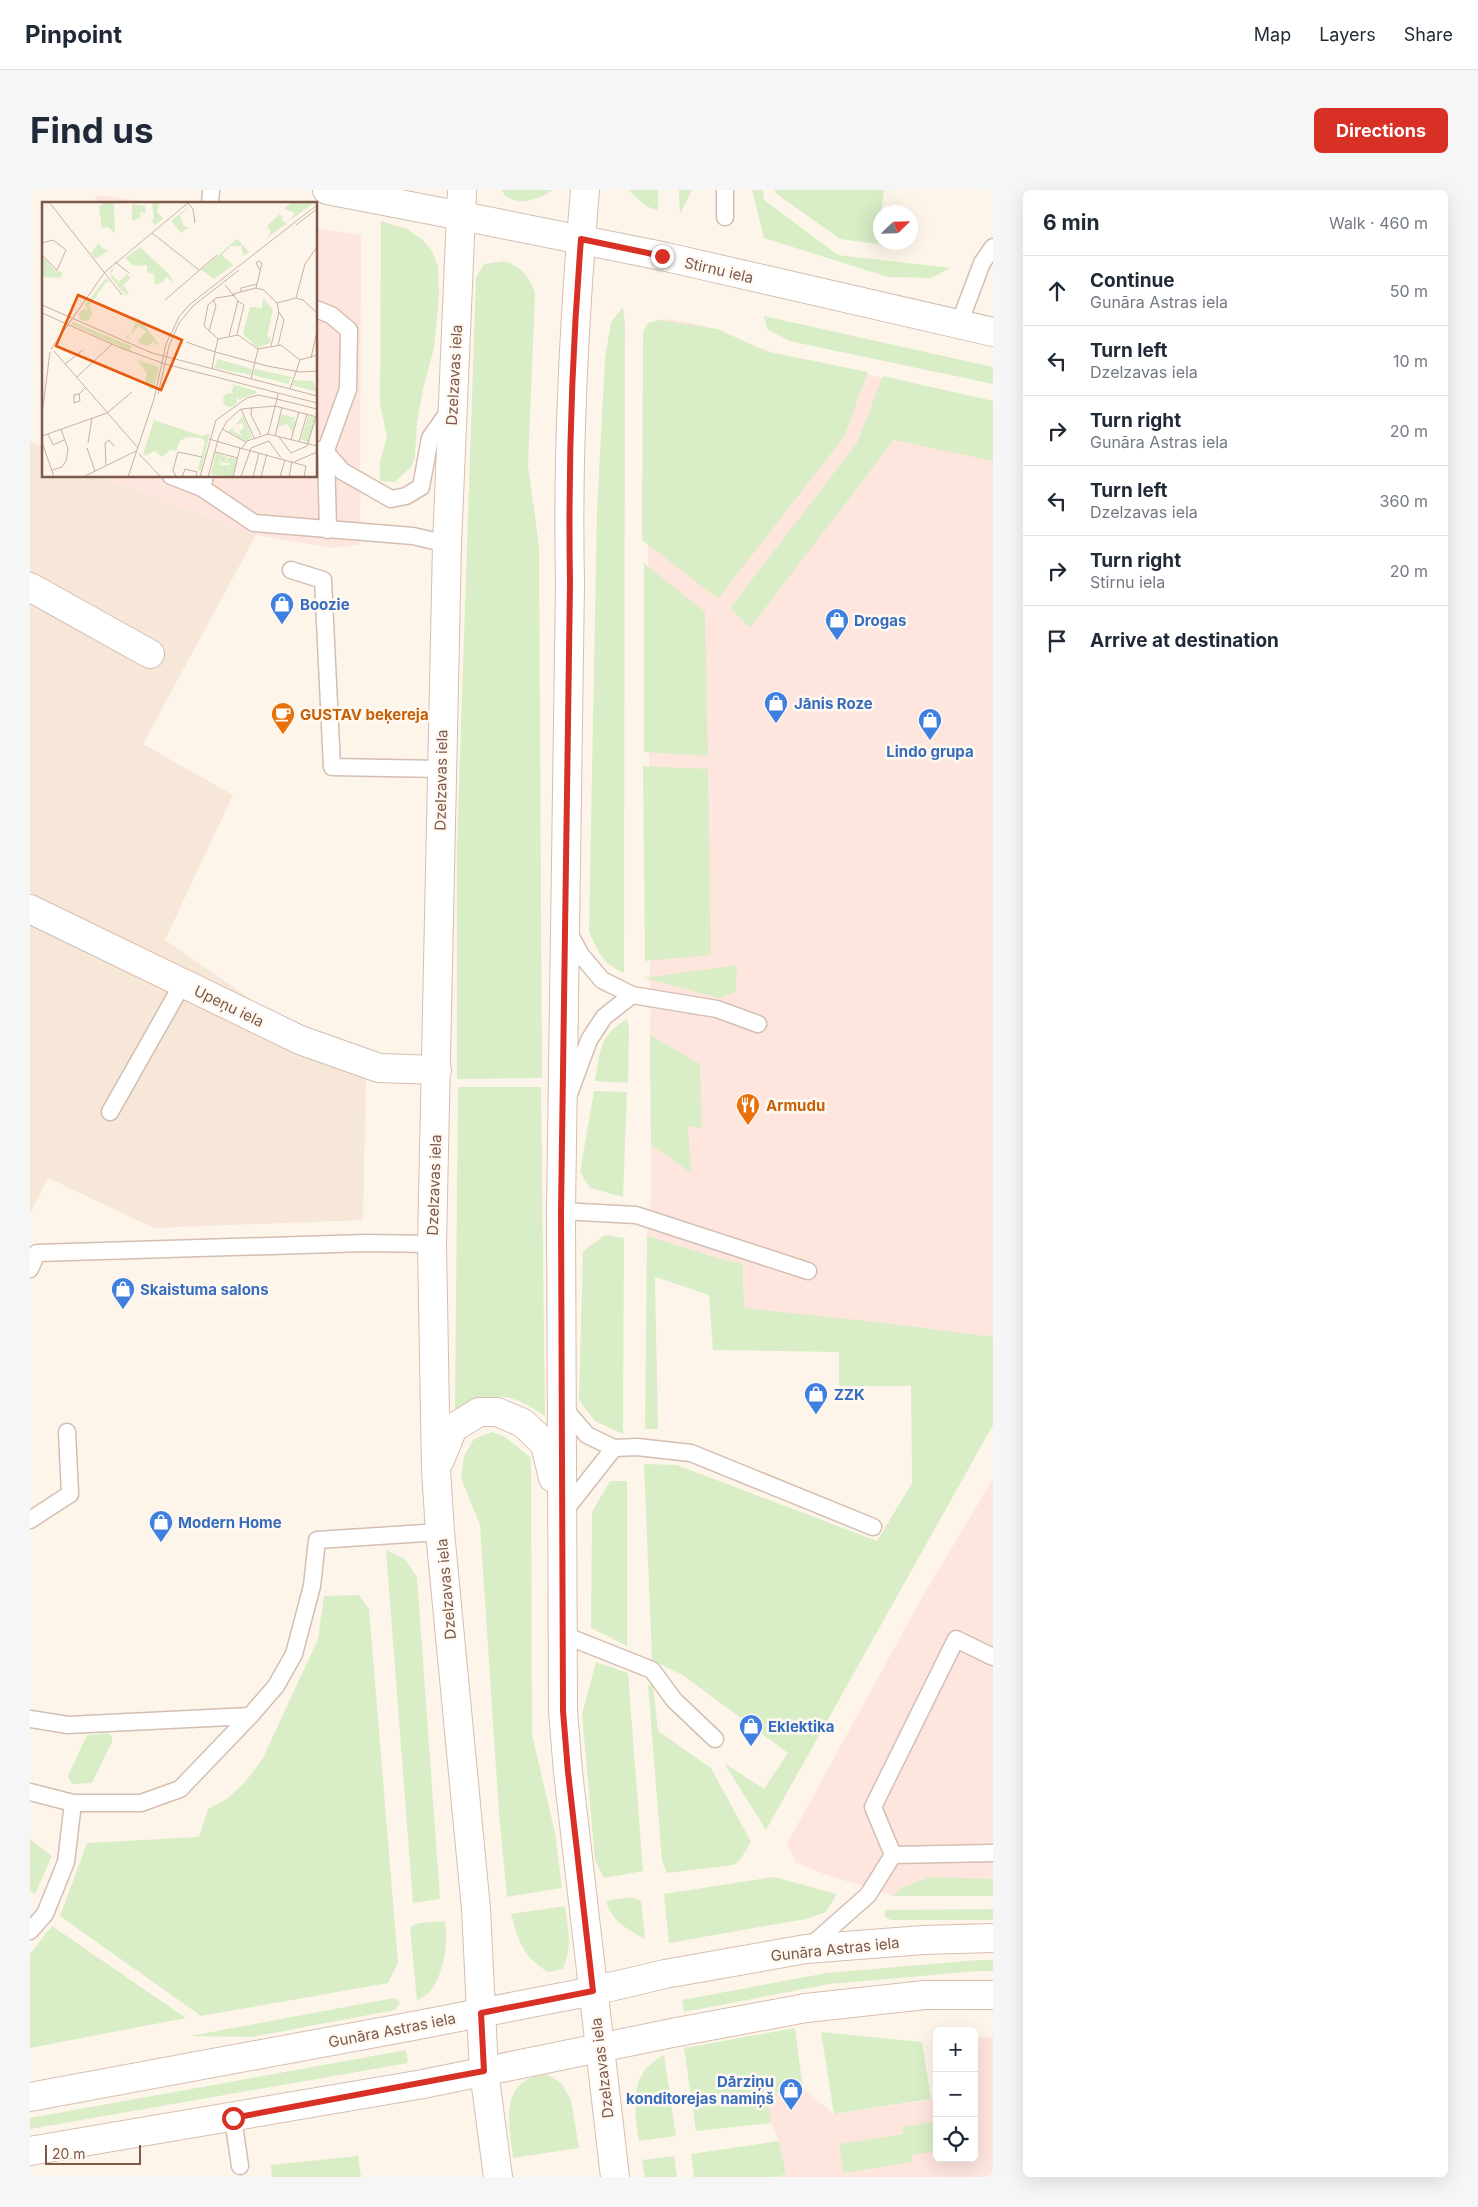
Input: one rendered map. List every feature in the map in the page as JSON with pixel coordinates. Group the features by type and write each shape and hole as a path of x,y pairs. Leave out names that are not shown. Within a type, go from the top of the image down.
{"main road":[{"name":"Stirnu iela","path":"326,190 462,203 581,239 993,332"},
{"name":"Dzelzavas iela","path":"585,190 574,327 568,506 570,583 561,1211 563,1711 568,1772 615,2177"},
{"name":"Dzelzavas iela","path":"462,203 446,544 441,769 437,1070 432,1244 436,1470 440,1532 476,1909 484,2071 498,2177"},
{"path":"30,587 150,654"},
{"name":"Upeņu iela","path":"30,909 300,1040 379,1068 437,1070"},
{"path":"436,1470 453,1428 479,1412 497,1412 524,1423 544,1444 562,1514"},
{"name":"Gunāra Astras iela","path":"30,2097 481,2013 593,1991 665,1974 806,1949 924,1940 993,1938"},
{"path":"30,2151 233,2118 806,2008 925,1995 993,1995"}],"lane":[{"path":"725,190 725,217"},
{"path":"959,324 982,263 993,247"},
{"path":"318,310 331,315 349,330 348,389 321,448 328,530"},
{"path":"321,448 342,471 369,487 391,499 406,496 421,487 430,438 453,404"},
{"path":"182,478 203,482 254,523 413,536 446,544"},
{"path":"291,570 324,580 332,767 441,769"},
{"path":"566,926 581,956 602,980 632,996 717,1009 758,1024"},
{"path":"110,1112 183,983"},
{"path":"562,1113 589,1040 604,1017 632,996"},
{"path":"561,1211 636,1215 808,1271"},
{"path":"30,1269 36,1253 330,1243 432,1244"},
{"path":"562,1406 587,1435 614,1448 637,1447 691,1453 873,1528"},
{"path":"30,1520 70,1494 67,1432"},
{"path":"562,1514 588,1484 614,1448"},
{"path":"30,1792 73,1803 141,1803 180,1789 276,1686 294,1654 312,1586 318,1540 440,1532"},
{"path":"564,1635 652,1670 674,1700 715,1739"},
{"path":"893,1855 873,1807 951,1648 956,1639 993,1657"},
{"path":"30,1719 68,1725 250,1716"},
{"path":"30,1931 45,1914 66,1862 73,1803"},
{"path":"893,1855 993,1853"},
{"path":"806,1949 868,1895 893,1855"},
{"path":"233,2118 240,2166"}],"shaded area":[{"path":"97,195 146,202 95,202"},
{"path":"318,228 361,235 360,545 333,548 256,535 104,478 318,478"},
{"path":"666,319 702,325 787,358 993,401 993,1348 744,1308 743,1264 647,1236 651,1199 647,329 654,321"},
{"path":"30,441 42,447 42,478 104,478 256,535 143,744 233,795 165,940 366,1078 363,1220 154,1228 48,1178 30,1214"},
{"path":"993,1479 993,1896 893,1896 824,1874 795,1862 787,1844 920,1601"},
{"path":"993,2037 993,2177 774,2177 786,2174 779,2141 771,2123 767,2094 803,2089 834,2114 933,2100 933,2162 978,2162 978,2038"}],"green space":[{"path":"501,190 553,190 540,197 519,201 506,196"},
{"path":"628,190 658,190 658,211 646,206"},
{"path":"679,190 692,190 680,214"},
{"path":"752,190 763,190 764,200 838,255 951,268 931,278 888,277 764,238"},
{"path":"775,190 884,190 882,205 873,205 873,243 840,239 775,193"},
{"path":"381,221 407,229 423,240 432,251 438,266 439,295 434,348 423,389 417,422 415,457 412,466 395,482 380,481 380,462 387,437 380,404"},
{"path":"505,261 524,273 535,293 528,466 539,546 542,1078 457,1079 457,847 476,277 484,264"},
{"path":"623,307 625,326 624,973 611,966 602,957 589,932 597,511 605,358 611,322"},
{"path":"764,316 993,367 993,384 789,341 767,329"},
{"path":"660,320 718,329 765,351 868,372 844,437 718,599 642,540 643,332 648,323"},
{"path":"883,376 993,401 993,461 894,440 750,628 730,608 857,443"},
{"path":"644,563 705,612 708,756 644,752"},
{"path":"643,766 708,769 711,955 645,961"},
{"path":"737,965 736,992 719,998 644,978"},
{"path":"627,1019 629,1028 628,1083 595,1081 602,1045 611,1031"},
{"path":"650,1035 700,1064 702,1128 688,1126 691,1173 651,1145"},
{"path":"458,1087 541,1087 545,1416 521,1402 501,1397 480,1399 455,1409"},
{"path":"594,1091 627,1092 623,1197 590,1188 580,1172"},
{"path":"605,1235 624,1238 623,1434 595,1421 579,1400 583,1251"},
{"path":"647,1236 743,1264 744,1308 886,1323 993,1337 993,1425 766,1830 724,1763 764,1789 788,1753 684,1676 652,1660 644,1464 677,1465 877,1541 912,1483 911,1386 839,1386 839,1352 713,1350 709,1295 655,1277 658,1429 645,1429"},
{"path":"492,1432 505,1437 531,1458 532,1734 555,1833 562,1888 507,1897 499,1814 480,1525 461,1478 464,1456 474,1439"},
{"path":"610,1481 627,1481 627,1646 591,1628 592,1512"},
{"path":"386,1550 405,1559 417,1577 440,1899 413,1903"},
{"path":"359,1595 369,1609 398,1963 388,1983 201,2016 60,1916 87,1843 199,1837 208,1809 228,1798 246,1781 263,1758 318,1639 324,1596"},
{"path":"596,1662 628,1673 643,1871 604,1878 595,1860 582,1714"},
{"path":"648,1685 653,1685 658,1731 711,1768 751,1842 740,1860 733,1865 667,1873 662,1861"},
{"path":"107,1733 112,1736 112,1742 92,1783 72,1784 68,1776 87,1735"},
{"path":"30,1839 52,1856 35,1894 30,1891"},
{"path":"774,1877 837,1894 826,1912 806,1919 669,1943 664,1894"},
{"path":"930,1877 993,1879 993,1896 893,1896 901,1888"},
{"path":"630,1897 641,1901 645,1939 621,1924 608,1908 606,1901"},
{"path":"565,1906 569,1938 568,1953 563,1969 548,1972 527,1954 519,1940 511,1914"},
{"path":"993,1909 993,1920 891,1920 885,1917 885,1910"},
{"path":"445,1921 446,1948 443,1965 431,1991 417,2001 410,1927 419,1923"},
{"path":"52,1926 186,2018 30,2048 30,1954"},
{"path":"993,1960 993,1971 830,1984 684,2012 682,2000 827,1973"},
{"path":"394,1998 400,2002 395,2010 252,2037 190,2036"},
{"path":"795,2028 803,2089 767,2094 771,2123 696,2131 684,2048"},
{"path":"821,2032 922,2042 931,2099 834,2114"},
{"path":"406,2050 408,2063 30,2129 30,2118"},
{"path":"664,2055 676,2136 639,2141 635,2104 639,2081 644,2071 652,2062"},
{"path":"547,2074 561,2083 571,2100 579,2148 513,2158 509,2117 510,2105 514,2094 520,2084 531,2078"},
{"path":"933,2122 933,2152 911,2155 912,2162 843,2173 839,2144 903,2134 902,2127"},
{"path":"779,2141 786,2174 774,2177 694,2177 691,2154"},
{"path":"358,2156 361,2177 272,2177 271,2165"},
{"path":"674,2156 677,2177 645,2177 642,2160"}],"place":[{"name":"Boozie","path":"282,625"},
{"name":"Drogas","path":"837,641"},
{"name":"Jānis Roze","path":"776,724"},
{"name":"GUSTAV beķereja","path":"283,735"},
{"name":"Lindo grupa","path":"930,741"},
{"name":"Armudu","path":"748,1126"},
{"name":"Skaistuma salons","path":"123,1310"},
{"name":"ZZK","path":"816,1415"},
{"name":"Modern Home","path":"161,1543"},
{"name":"Eklektika","path":"751,1747"},
{"name":"Dārziņu konditorejas namiņš","path":"791,2111"}],"route":[{"path":"233,2118 484,2071 481,2013 593,1991 568,1772 563,1711 561,1211 570,583 568,506 574,327 581,239 662,256"}]}
